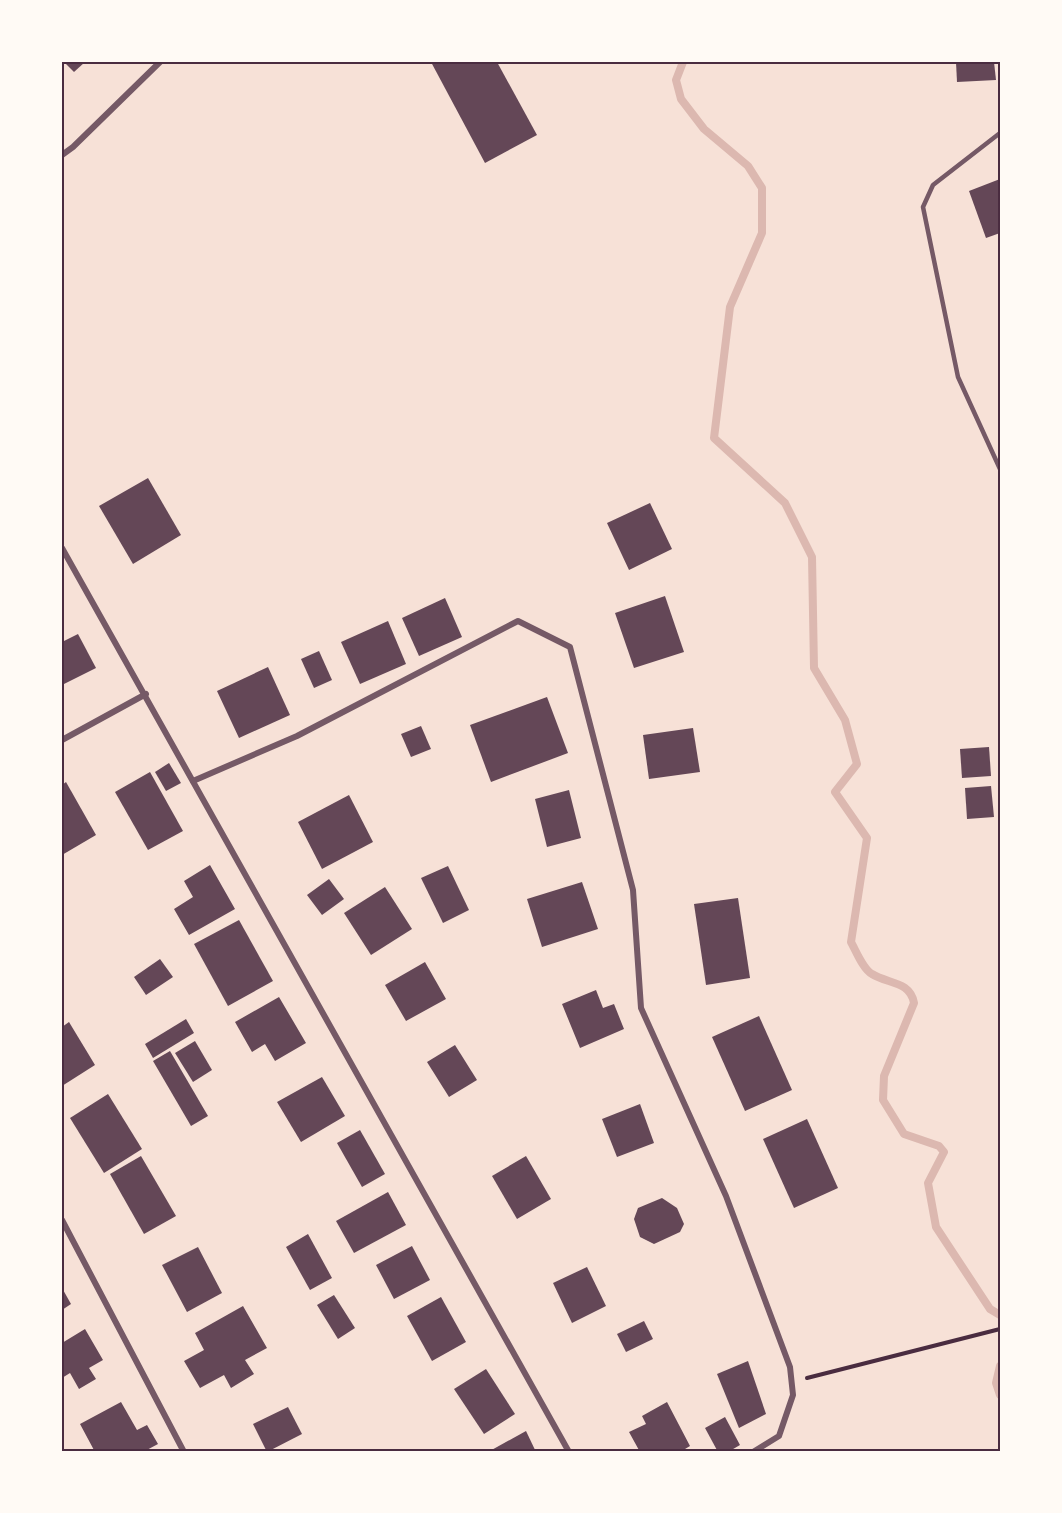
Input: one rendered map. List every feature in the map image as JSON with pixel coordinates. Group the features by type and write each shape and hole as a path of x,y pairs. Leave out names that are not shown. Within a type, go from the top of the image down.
{"street":[{"path":"62,155 160,62"},
{"path":"62,548 146,694 569,1452"},
{"path":"193,781 297,736 518,621 570,646 633,890 641,1008 726,1196 790,1367 793,1395 779,1436 753,1452"},
{"path":"62,741 146,694"},
{"path":"62,1220 184,1452"}],"lane":[{"path":"1000,133 933,185 923,207 958,377 1000,469"}],"path":[{"path":"791,1382 1000,1329"}],"building":[{"path":"64,62 85,62 74,72"},
{"path":"431,62 497,62 537,135 485,163"},
{"path":"956,62 994,62 996,80 957,82"},
{"path":"1000,179 1000,233 986,238 969,191"},
{"path":"148,478 181,535 133,564 99,506"},
{"path":"650,503 672,549 629,570 607,523"},
{"path":"665,596 684,652 634,668 615,613"},
{"path":"445,598 462,637 419,656 402,618"},
{"path":"388,621 406,664 360,684 341,642"},
{"path":"78,634 96,668 62,685 62,642"},
{"path":"319,651 332,680 314,688 301,659"},
{"path":"268,667 290,715 239,738 217,691"},
{"path":"547,697 568,753 491,782 470,725"},
{"path":"421,726 431,749 411,757 401,734"},
{"path":"693,728 700,772 649,779 643,735"},
{"path":"989,747 991,776 962,778 960,749"},
{"path":"169,763 181,783 166,791 155,772"},
{"path":"150,772 183,831 148,850 115,792"},
{"path":"66,782 96,835 62,855 62,785"},
{"path":"991,786 994,817 967,819 965,788"},
{"path":"569,790 581,838 547,847 535,799"},
{"path":"349,795 373,842 322,869 298,822"},
{"path":"210,865 235,909 189,935 174,909 193,897 184,881"},
{"path":"448,866 469,910 443,923 421,878"},
{"path":"329,879 344,899 322,915 307,895"},
{"path":"582,882 598,929 542,947 527,899"},
{"path":"385,887 412,929 371,955 344,913"},
{"path":"738,898 750,978 706,985 694,904"},
{"path":"239,920 273,981 228,1006 194,944"},
{"path":"160,959 173,977 146,995 134,977"},
{"path":"425,962 446,999 406,1021 385,985"},
{"path":"596,990 603,1008 614,1004 624,1029 580,1048 562,1004"},
{"path":"279,997 306,1043 275,1061 265,1044 252,1052 235,1022"},
{"path":"759,1016 792,1090 745,1111 712,1037"},
{"path":"186,1019 194,1033 153,1058 145,1044"},
{"path":"69,1022 95,1065 62,1086 62,1027"},
{"path":"195,1041 212,1070 193,1082 175,1053"},
{"path":"455,1045 477,1080 449,1097 427,1062"},
{"path":"170,1051 208,1116 191,1126 153,1061"},
{"path":"322,1077 345,1116 301,1142 277,1102"},
{"path":"108,1094 142,1149 104,1173 70,1118"},
{"path":"640,1104 654,1143 617,1157 602,1119"},
{"path":"807,1119 838,1188 794,1208 763,1139"},
{"path":"360,1130 385,1174 362,1187 337,1143"},
{"path":"141,1156 176,1216 144,1234 110,1174"},
{"path":"526,1156 551,1199 517,1219 492,1176"},
{"path":"388,1192 406,1225 354,1253 336,1221"},
{"path":"662,1198 677,1208 684,1224 680,1232 654,1244 640,1237 634,1219 638,1208"},
{"path":"308,1234 332,1278 310,1290 286,1247"},
{"path":"412,1246 430,1280 394,1299 376,1265"},
{"path":"198,1247 222,1293 187,1312 162,1265"},
{"path":"587,1267 606,1306 572,1323 553,1283"},
{"path":"62,1288 71,1304 62,1310"},
{"path":"334,1295 355,1328 338,1339 317,1305"},
{"path":"441,1297 466,1342 432,1361 407,1316"},
{"path":"243,1306 267,1348 245,1360 254,1374 231,1388 224,1375 200,1388 184,1361 204,1350 195,1333"},
{"path":"644,1321 653,1339 626,1352 617,1334"},
{"path":"85,1329 103,1360 89,1368 96,1379 79,1389 70,1373 62,1378 62,1343"},
{"path":"748,1361 766,1414 739,1428 717,1374"},
{"path":"486,1369 515,1414 484,1434 454,1389"},
{"path":"121,1402 137,1430 147,1425 158,1444 143,1452 95,1452 80,1424"},
{"path":"667,1402 690,1446 680,1452 640,1452 629,1432 646,1424 642,1416"},
{"path":"288,1407 302,1434 267,1452 253,1424"},
{"path":"725,1417 740,1445 728,1452 718,1452 705,1428"},
{"path":"526,1431 536,1452 488,1452"}],"waterway":[{"path":"683,62 676,80 681,99 704,129 748,166 762,188 762,233 730,307 714,438 785,503 812,557 814,668 845,720 857,764 835,792 867,838 851,942 869,972 903,987 912,996 914,1003 884,1076 883,1100 904,1134 939,1146 944,1152 928,1183 936,1227 990,1309 1000,1315"},
{"path":"1000,1366 996,1383 1000,1395"}]}
